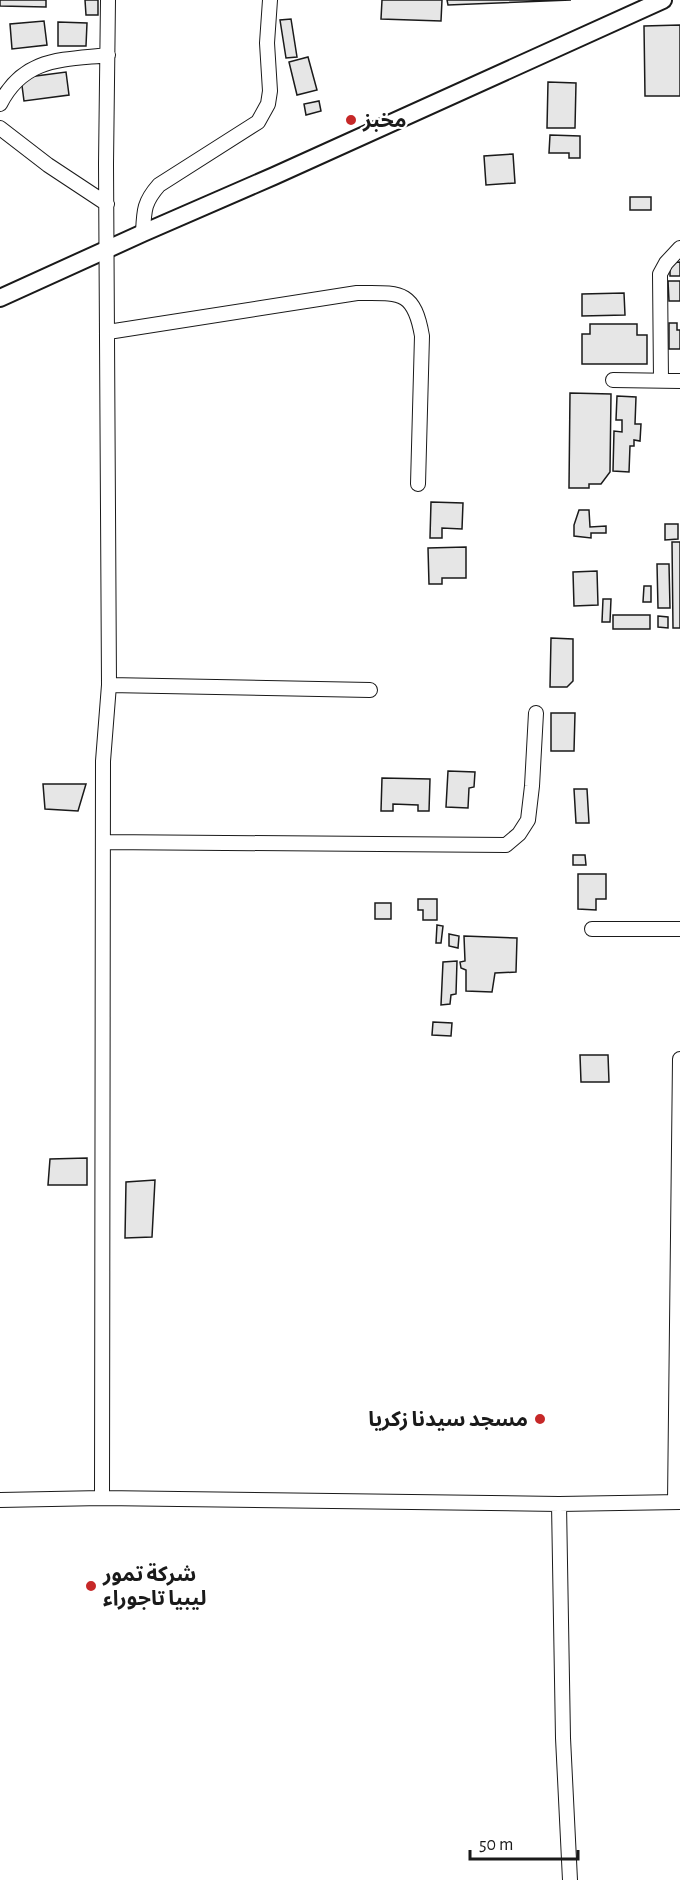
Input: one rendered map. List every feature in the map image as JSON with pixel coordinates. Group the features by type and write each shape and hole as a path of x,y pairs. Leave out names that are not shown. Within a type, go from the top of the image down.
{"street":[{"path":"102,1497 103,761 109,685 108,0"},
{"path":"143,233 144,207 159,185 258,122 268,104 270,91 267,43 270,0"},
{"path":"0,298 663,0"},
{"path":"0,104 23,73 48,62 108,54"},
{"path":"0,128 48,165 107,204"},
{"path":"661,381 660,274 666,263 680,248"},
{"path":"108,332 357,293 392,293 410,300 418,314 422,336 418,484"},
{"path":"613,380 680,381"},
{"path":"109,685 370,690"},
{"path":"103,842 506,845 519,834 528,820 536,713"},
{"path":"592,929 680,929"},
{"path":"0,1500 102,1497 559,1504 677,1502 680,1059"},
{"path":"559,1504 563,1738 570,1880"}],"building":[{"path":"0,0 46,0 46,7 0,6"},
{"path":"85,0 98,0 98,15 86,15"},
{"path":"382,0 442,0 441,21 381,19"},
{"path":"447,0 571,0 448,5"},
{"path":"291,19 297,57 286,58 280,20"},
{"path":"44,21 47,45 12,49 10,24"},
{"path":"58,22 87,23 86,46 58,46"},
{"path":"680,25 680,96 645,96 644,26"},
{"path":"308,57 317,90 297,95 289,62"},
{"path":"66,72 69,95 24,101 21,78"},
{"path":"548,82 576,83 575,128 547,128"},
{"path":"319,101 321,111 306,115 304,104"},
{"path":"550,135 580,136 580,158 569,158 569,153 549,153"},
{"path":"513,154 515,183 486,185 484,156"},
{"path":"630,197 651,197 651,210 630,210"},
{"path":"680,262 680,276 670,276 670,263"},
{"path":"668,281 680,281 680,301 669,301"},
{"path":"624,293 625,315 582,316 582,294"},
{"path":"669,323 677,323 677,330 680,330 680,349 669,349"},
{"path":"590,324 637,324 637,335 647,335 647,364 582,364 582,334 590,334"},
{"path":"570,393 611,394 610,472 601,484 589,484 589,488 569,488"},
{"path":"617,396 636,397 635,424 641,424 640,441 634,440 634,446 630,446 629,472 613,471 614,431 622,432 622,420 616,420"},
{"path":"431,502 463,503 462,529 442,528 442,538 430,538"},
{"path":"579,510 589,510 590,527 606,526 606,533 591,533 591,538 574,536 574,525"},
{"path":"665,524 678,524 678,539 665,540"},
{"path":"672,542 680,542 680,628 673,628"},
{"path":"466,547 466,578 442,578 442,584 429,584 428,548"},
{"path":"657,564 669,564 670,608 658,608"},
{"path":"597,571 598,605 574,606 573,572"},
{"path":"644,586 651,586 651,602 643,602"},
{"path":"603,599 611,599 610,622 602,622"},
{"path":"613,615 650,615 650,629 613,629"},
{"path":"658,616 668,617 668,628 658,627"},
{"path":"551,638 573,639 573,681 567,687 550,687"},
{"path":"551,713 575,713 574,751 551,751"},
{"path":"448,771 475,772 474,787 469,788 468,808 446,807"},
{"path":"382,778 430,779 429,811 418,811 418,805 393,804 393,811 381,811"},
{"path":"43,784 86,784 78,811 45,809"},
{"path":"574,789 587,789 589,823 576,823"},
{"path":"573,855 585,855 586,865 573,865"},
{"path":"578,874 606,874 606,899 596,899 596,910 578,909"},
{"path":"418,899 437,899 437,920 423,920 423,910 418,910"},
{"path":"375,903 391,903 391,919 375,919"},
{"path":"437,925 443,926 441,943 436,943"},
{"path":"449,934 459,936 458,948 449,946"},
{"path":"464,936 517,938 516,972 495,973 492,992 466,991 466,970 461,968 460,962 465,961"},
{"path":"457,961 456,994 451,995 450,1004 441,1005 443,962"},
{"path":"433,1022 452,1023 451,1036 432,1035"},
{"path":"580,1055 608,1055 609,1082 581,1082"},
{"path":"87,1158 87,1185 48,1185 50,1159"},
{"path":"155,1180 152,1237 125,1238 126,1182"}],"place":[{"name":"مخبز","path":"351,120"},
{"name":"مسجد سيدنا زكريا","path":"540,1419"},
{"name":"شركة تمور ليبيا تاجوراء","path":"91,1586"}]}
